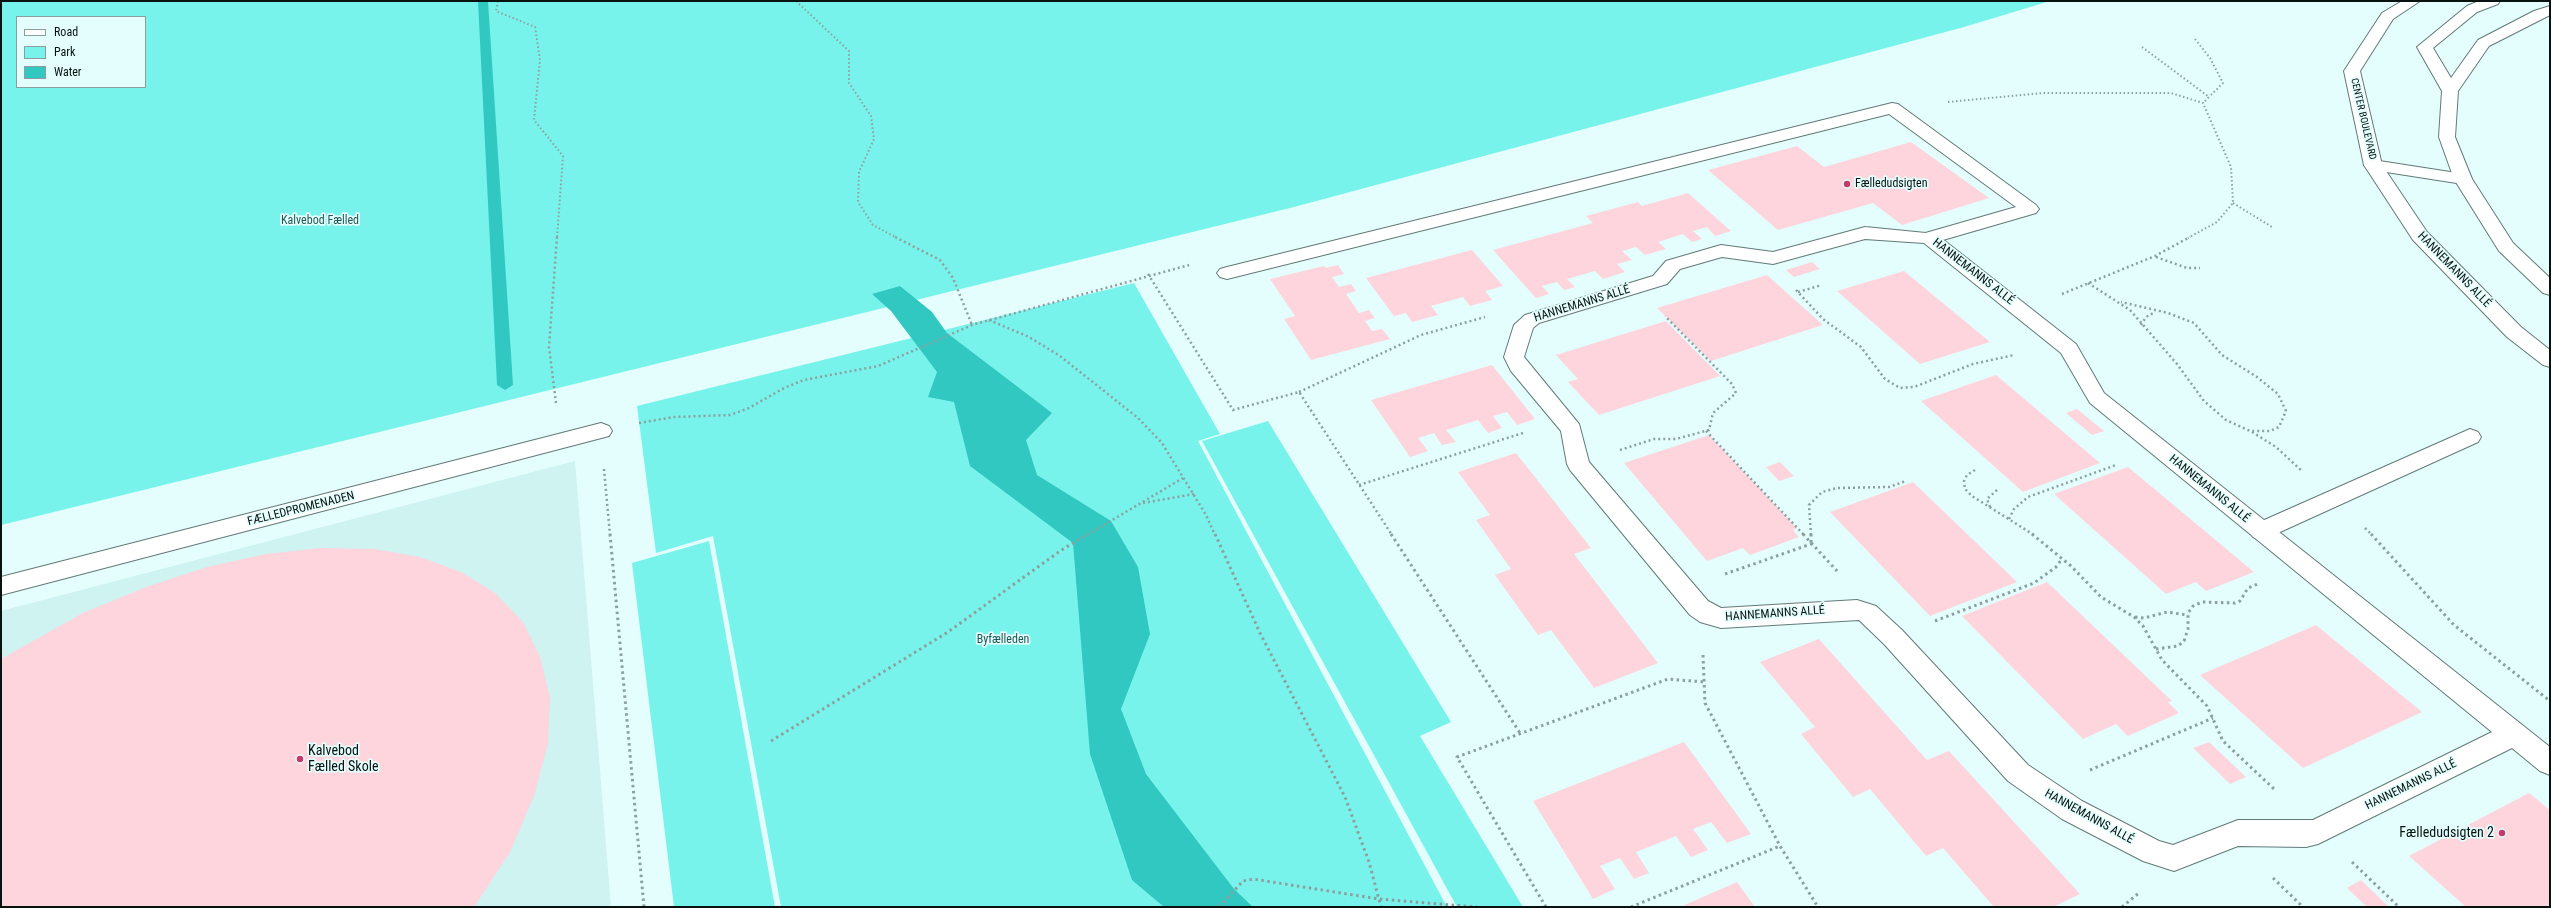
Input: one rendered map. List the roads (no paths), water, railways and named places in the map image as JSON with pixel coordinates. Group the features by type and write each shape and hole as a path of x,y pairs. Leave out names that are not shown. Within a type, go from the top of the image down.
{"street":[{"name":"CENTER BOULEVARD","path":"2373,165 2352,71 2387,16 2413,1"},
{"path":"2450,91 2425,47 2472,9 2493,1"},
{"path":"2550,10 2539,14 2483,43 2450,91 2447,137 2463,179 2506,247 2550,289"},
{"path":"1227,273 1892,108 2030,209 1929,238"},
{"path":"2373,165 2463,179"},
{"name":"HANNEMANNS ALLÉ","path":"2373,165 2420,236 2514,332 2550,360"},
{"name":"HANNEMANNS ALLÉ","path":"2514,734 2318,831 2306,834 2238,833 2218,839 2174,858 2152,852 2072,810 2042,791 2018,773 1875,618 1857,610 1721,618 1709,615 1699,608 1578,464 1573,432 1514,360 1527,321 1660,280 1673,265 1721,251 1775,258 1865,233 1929,238 2056,337 2077,360 2085,380 2097,398 2550,763"},
{"name":"FÆLLEDPROMENADEN","path":"1,586 601,431"},
{"path":"2261,531 2470,437"}],"water":[{"path":"900,286 932,312 947,333 1052,413 1026,440 1037,475 1111,521 1138,567 1150,634 1121,709 1146,774 1234,889 1253,907 1164,907 1132,880 1090,754 1073,543 970,466 954,402 928,397 937,372 891,311 872,294"}],"waterway":[{"path":"483,1 505,385"}],"place":[{"name":"Fælledudsigten","path":"1847,184"},
{"name":"Kalvebod Fælled Skole","path":"300,759"},
{"name":"Fælledudsigten 2","path":"2502,833"}],"park label":[{"name":"Kalvebod Fælled","path":"320,221"},
{"name":"Byfælleden","path":"1003,640"}]}
